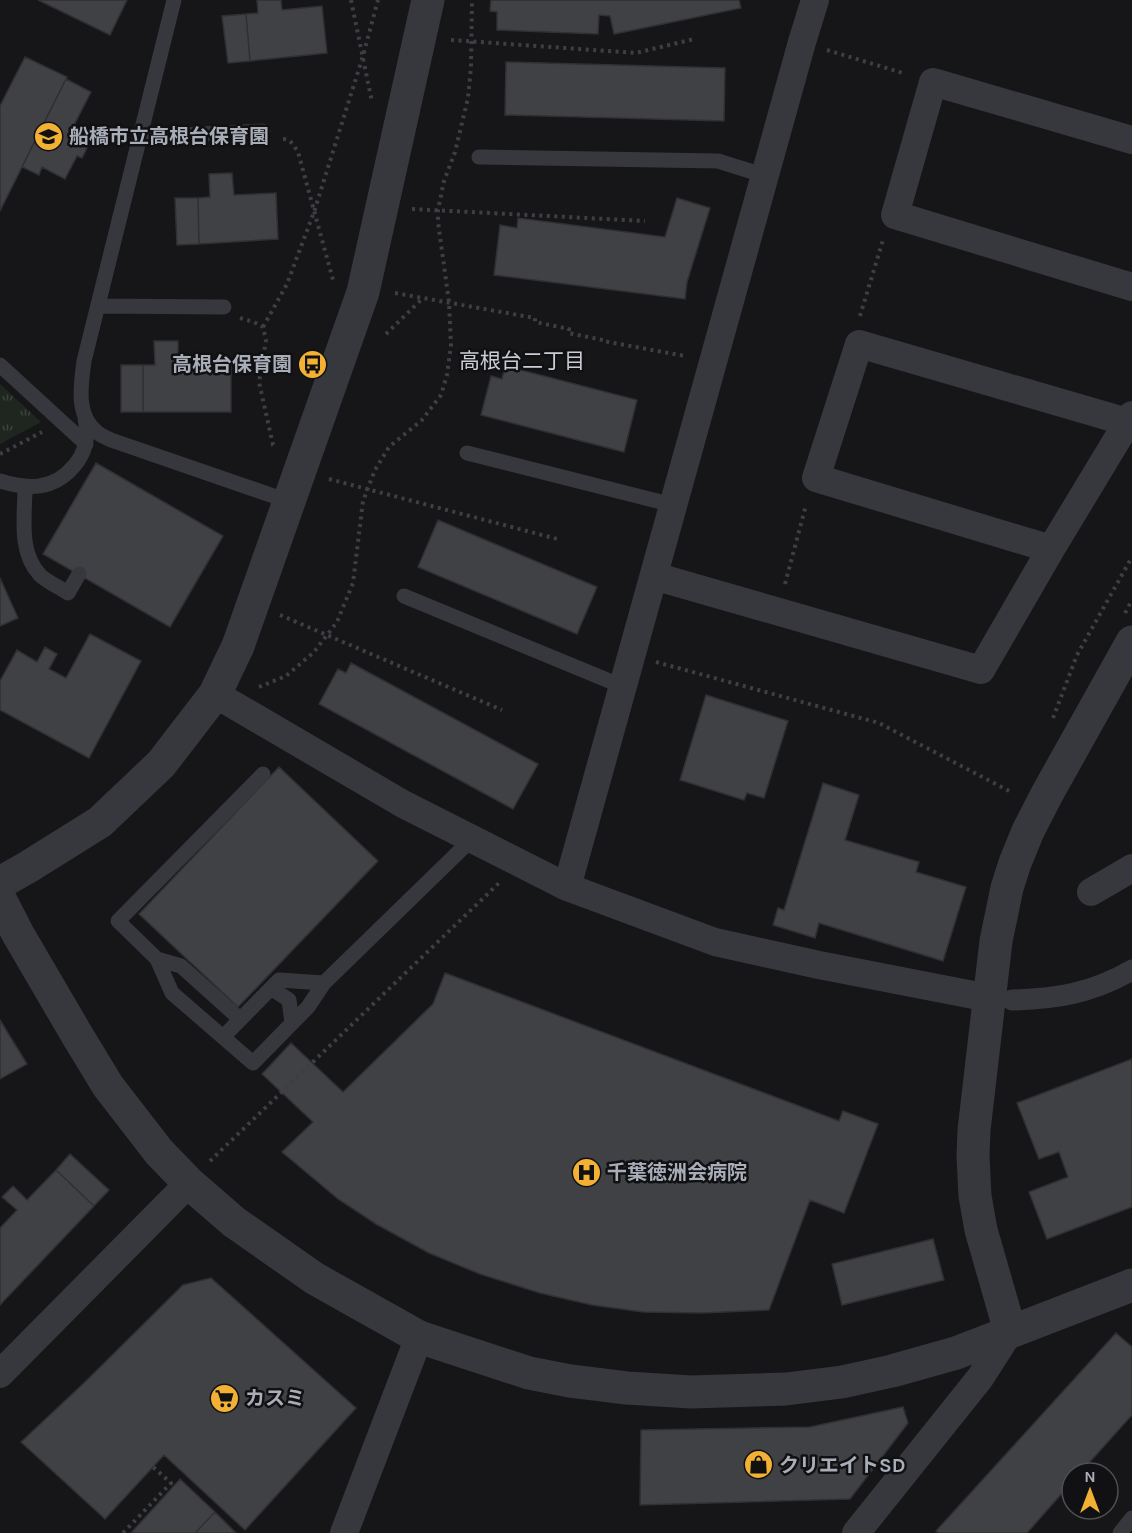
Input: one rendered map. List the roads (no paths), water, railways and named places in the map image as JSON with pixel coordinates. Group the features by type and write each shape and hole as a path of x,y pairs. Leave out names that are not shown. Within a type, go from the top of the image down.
{"street":[{"path":"0,883 100,822 161,764 215,694 238,646 363,292 428,0"},
{"path":"567,887 815,0"},
{"path":"1132,140 933,82 895,215 1132,287"},
{"path":"654,576 981,669 1130,419 859,344 816,478 1051,549"},
{"path":"856,1533 980,1378 1010,1331 981,1230 975,1196 973,1156 974,1130 1000,999 996,941 1012,871 1028,831 1132,642"},
{"path":"215,694 403,804 567,887 715,942 819,965 1000,999 1037,1000 1068,995 1114,980 1132,970"},
{"path":"1091,892 1131,871"},
{"path":"0,899 18,934 108,1086 159,1152 198,1174 234,1222 314,1278 418,1337 497,1363 570,1381 627,1388 691,1392 786,1389 842,1382 956,1353 1132,1285"},
{"path":"0,1374 198,1174"},
{"path":"344,1533 418,1337"}],"lane":[{"path":"0,481 25,487 40,487 52,483 66,476 81,457 86,444 87,432 81,399 84,361 174,0"},
{"path":"140,137 268,135"},
{"path":"479,158 718,161 766,176"},
{"path":"98,306 229,312"},
{"path":"0,365 86,444"},
{"path":"85,417 96,432 111,440 288,501"},
{"path":"467,453 673,505"},
{"path":"25,487 25,543 29,561 41,576 68,593 79,574"},
{"path":"404,596 624,687"},
{"path":"262,774 118,921 157,959 172,993 253,1063 308,1007 324,983 472,839"},
{"path":"157,959 181,966 240,1019"},
{"path":"223,1037 279,980 324,983"},
{"path":"271,988 289,1000 292,1023"},
{"path":"1120,1533 1132,1518"}],"place":[{"name":"船橋市立高根台保育園","path":"48,136"},
{"name":"高根台保育園","path":"313,364"},
{"name":"千葉徳洲会病院","path":"586,1172"},
{"name":"カスミ","path":"224,1398"},
{"name":"クリエイトSD","path":"758,1465"}],"district":[{"name":"高根台二丁目","path":"522,361"}]}
